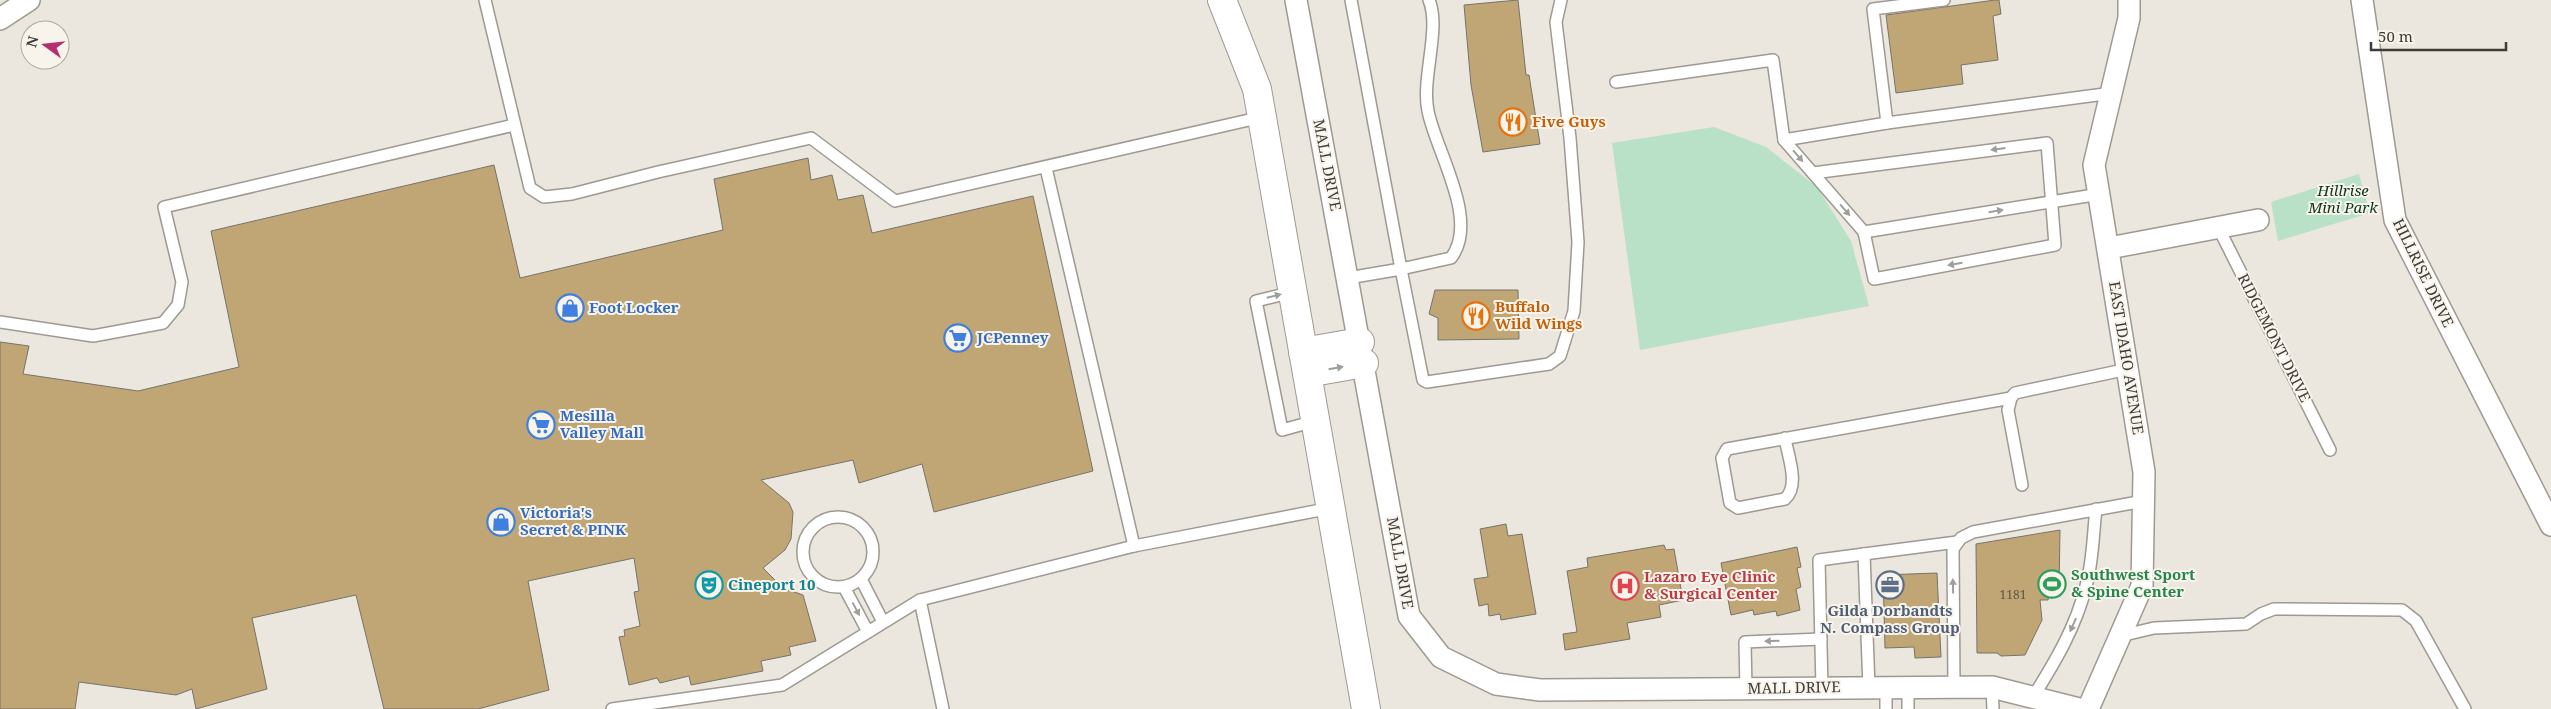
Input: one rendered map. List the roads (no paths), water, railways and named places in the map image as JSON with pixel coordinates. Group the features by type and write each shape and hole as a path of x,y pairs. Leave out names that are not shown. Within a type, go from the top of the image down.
{"street":[{"path":"0,19 29,0"},
{"path":"1222,0 1257,89 1316,421 1364,709"},
{"name":"MALL DRIVE","path":"1296,0 1409,616 1441,657 1496,684 1540,690 1992,687 2079,709"},
{"name":"EAST IDAHO AVENUE","path":"2088,709 2142,586 2144,472 2094,165 2129,18 2129,0"},
{"name":"HILLRISE DRIVE","path":"2362,0 2394,220 2551,525"},
{"path":"2108,248 2258,220"},
{"path":"1305,363 1362,353"}],"lane":[{"path":"485,0 530,188 544,197 572,194 747,151 811,138 895,201 1262,118"},
{"path":"1351,0 1401,269 1423,380 1426,382 1549,364 1560,356 1574,311 1578,242 1570,138 1556,22 1561,0"},
{"path":"1348,278 1451,258 1455,252 1461,213 1459,202 1427,110 1432,22 1429,0"},
{"path":"1888,123 1873,10 1944,0"},
{"path":"1616,82 1773,60 1784,140 1864,232 1874,279 2055,245 2050,202 2047,143 1813,173"},
{"path":"1784,140 1888,123 2112,93"},
{"path":"0,322 93,336 162,323 178,305 182,282 164,207 514,125"},
{"path":"1046,168 1134,546"},
{"path":"1864,232 2100,194"},
{"name":"RIDGEMONT DRIVE","path":"2218,227 2330,450"},
{"path":"1293,292 1256,300 1282,430 1316,421"},
{"path":"1785,438 1793,484 1789,496 1785,499 1738,508 1734,507 1730,502 1722,458 1727,449 1785,438 2010,398 2020,390 2128,369"},
{"path":"2010,398 2008,410 2022,484"},
{"path":"1954,687 1953,549 1957,542 1968,533 2144,501"},
{"path":"612,709 782,685 920,600 1134,546 1331,508"},
{"path":"2033,697 2059,655 2076,618 2087,584 2096,509"},
{"path":"845,517 855,521 868,533 873,549 873,560 861,579 844,587 827,586 808,571 804,560 803,548 807,536 814,526 823,520 845,517"},
{"path":"1822,688 1820,560 1957,542"},
{"path":"1864,554 1878,688 1886,709"},
{"path":"861,579 884,622"},
{"path":"844,587 868,632"},
{"path":"920,600 943,709"},
{"path":"2120,636 2154,628 2246,624 2261,614 2274,609 2402,610 2416,621 2465,709"},
{"path":"1746,689 1745,642 1821,639"},
{"path":"1992,687 1993,709"},
{"path":"1908,688 1908,709"}],"place":[{"name":"Five Guys","path":"1513,122"},
{"name":"Foot Locker","path":"570,308"},
{"name":"Buffalo Wild Wings","path":"1476,316"},
{"name":"JCPenney","path":"958,338"},
{"name":"Mesilla Valley Mall","path":"541,425"},
{"name":"Victoria's Secret & PINK","path":"501,522"},
{"name":"Southwest Sport & Spine Center","path":"2052,584"},
{"name":"Cineport 10","path":"709,585"},
{"name":"Gilda Dorbandts N. Compass Group","path":"1890,585"},
{"name":"Lazaro Eye Clinic & Surgical Center","path":"1625,586"}],"park label":[{"name":"Hillrise Mini Park","path":"2343,200"}]}
